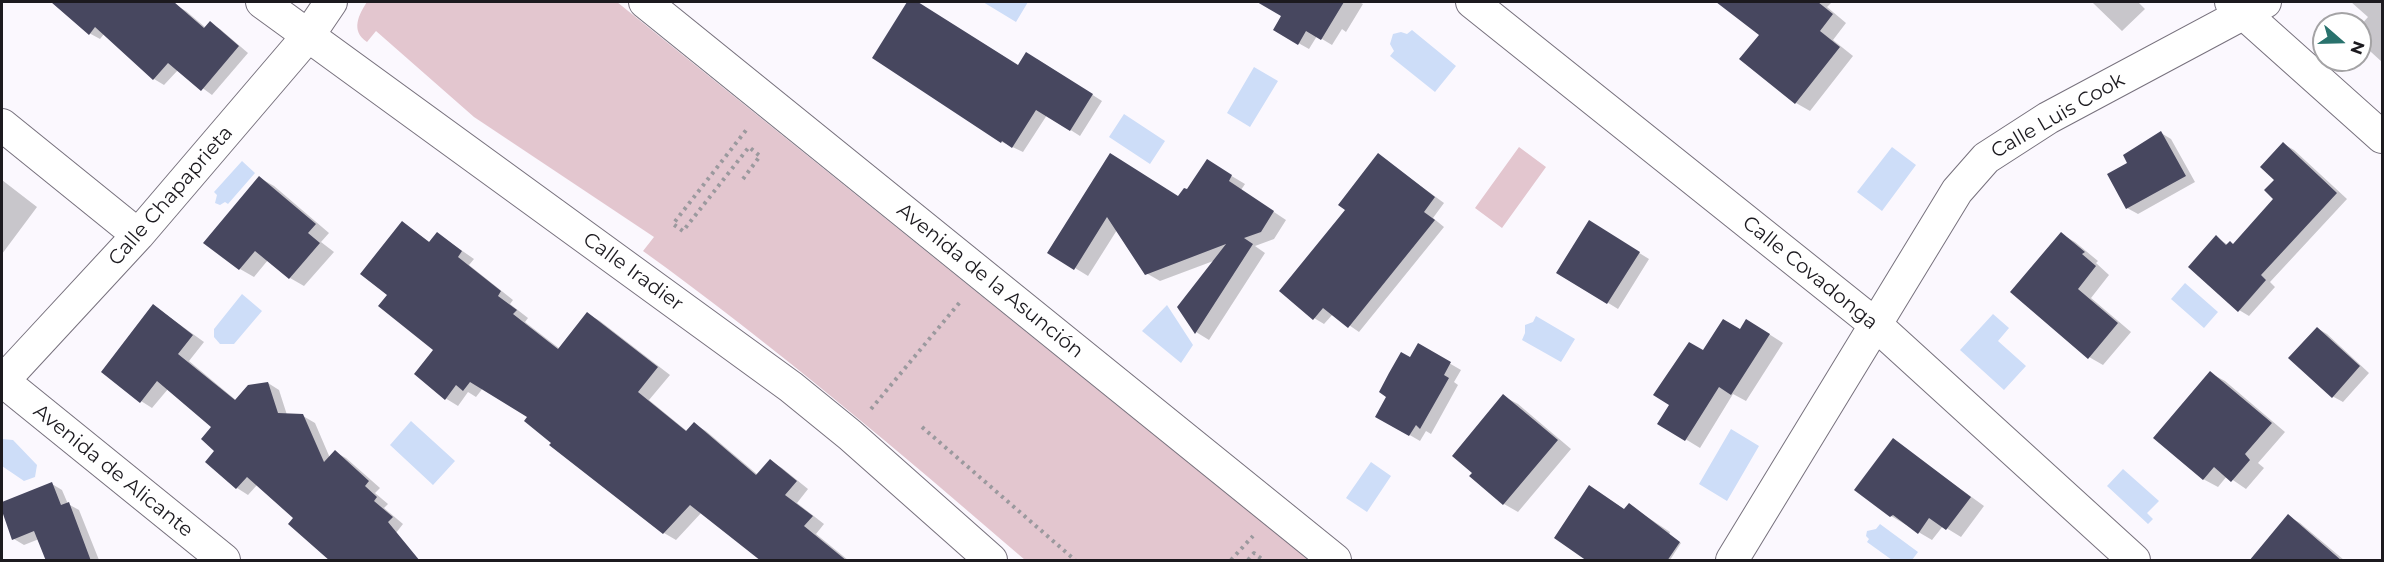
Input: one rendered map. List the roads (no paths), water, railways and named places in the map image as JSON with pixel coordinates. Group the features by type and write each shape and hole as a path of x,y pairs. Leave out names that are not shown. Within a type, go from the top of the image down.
{"street":[{"name":"Calle Iradier","path":"262,2 791,387 850,435 991,561"},
{"name":"Calle Chapaprieta","path":"2,382 138,235 308,36 331,2"},
{"name":"Avenida de la Asunción","path":"645,2 1335,561"},
{"name":"Calle Covadonga","path":"1472,2 1876,325 2134,561"},
{"name":"Calle Luis Cook","path":"1732,561 1957,191 1986,158 2048,118 2247,5"},
{"path":"2247,5 2382,137"},
{"path":"2,125 138,235"},
{"name":"Avenida de Alicante","path":"2,382 224,561"}],"water":[{"path":"983,2 1028,2 1016,22"},
{"path":"1412,30 1456,66 1435,92 1390,56 1394,51 1390,44 1393,34 1401,32 1407,34"},
{"path":"1254,67 1278,81 1250,127 1227,113"},
{"path":"1124,114 1165,141 1150,164 1109,137"},
{"path":"1892,147 1916,165 1882,211 1857,192"},
{"path":"242,161 255,173 228,204 215,203 217,195 214,192"},
{"path":"2185,283 2218,312 2204,328 2171,299"},
{"path":"242,294 262,311 234,344 220,344 214,337 214,329"},
{"path":"1167,305 1193,345 1181,363 1142,331"},
{"path":"1993,314 2009,328 1998,341 2026,366 2004,390 1960,350"},
{"path":"1536,316 1575,339 1561,362 1522,340 1525,325 1533,322"},
{"path":"411,421 455,461 433,485 390,445"},
{"path":"1731,429 1759,446 1727,501 1699,484"},
{"path":"2,439 13,440 37,465 35,477 24,481 2,466"},
{"path":"1371,462 1391,476 1367,512 1346,498"},
{"path":"2123,469 2159,501 2147,513 2153,519 2148,524 2107,486"},
{"path":"1880,524 1918,552 1912,560 1892,560 1867,542 1869,539 1866,536 1867,531 1876,529"}]}
